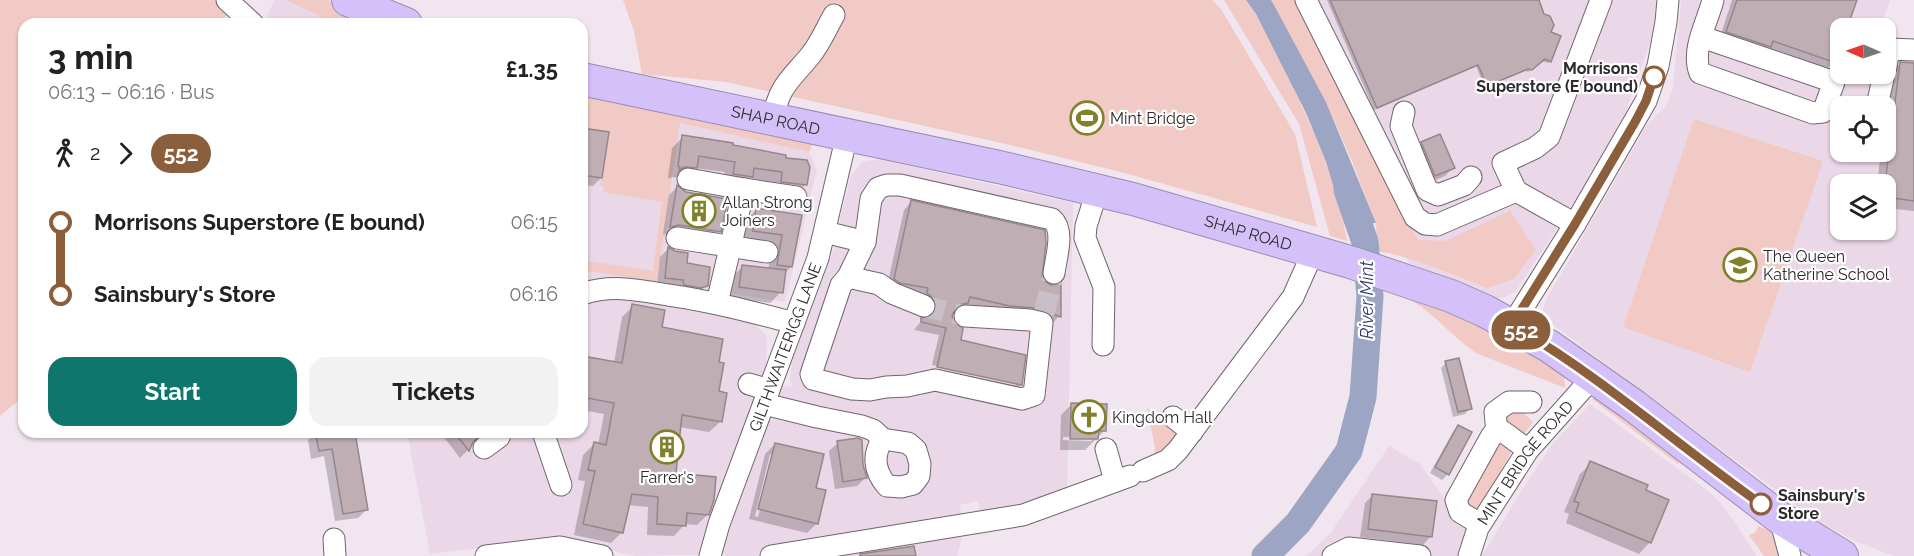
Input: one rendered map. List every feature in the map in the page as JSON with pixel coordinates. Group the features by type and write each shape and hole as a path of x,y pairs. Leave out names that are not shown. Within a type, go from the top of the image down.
{"highway":[{"path":"348,0 392,18"},
{"name":"SHAP ROAD","path":"588,80 1097,191 1188,214 1350,262 1451,296 1512,325 1549,346 1593,376 1780,518 1821,553"}],"street":[{"path":"227,0 246,18"},
{"path":"1306,0 1415,216 1425,224 1437,225 1516,191"},
{"path":"1575,224 1516,191 1503,163 1535,148 1549,137 1601,0"},
{"path":"1512,325 1575,224 1646,101 1658,66 1668,0"},
{"path":"1702,37 1834,82 1823,112 1813,114 1700,73 1695,61 1702,37 1713,0"},
{"path":"773,120 775,105 784,86 811,55 834,15"},
{"path":"1896,49 1914,50"},
{"path":"1404,112 1401,126 1427,190 1438,195 1464,185 1472,177"},
{"name":"GILTHWAITERIGG LANE","path":"710,556 737,453 766,397 818,258 847,135"},
{"path":"688,179 796,197"},
{"path":"965,316 1030,320 1043,318 1034,395 1022,399 935,380 907,386 870,390 852,389 818,382 811,374 841,285 848,277 865,242 871,199 878,188 887,184 1052,219 1057,223 1059,231 1054,273"},
{"path":"717,303 744,189"},
{"path":"1097,191 1086,226 1085,238 1104,287 1103,345"},
{"path":"825,232 865,242"},
{"path":"677,238 767,252"},
{"path":"771,556 802,553 1023,515 1168,460 1192,432 1293,297 1313,252"},
{"path":"848,277 879,284 892,293 924,306"},
{"path":"588,292 606,288 625,288 717,303 794,323"},
{"name":"MINT BRIDGE ROAD","path":"1469,556 1480,524 1528,450 1593,376"},
{"path":"749,384 766,397 817,417 865,426 883,439"},
{"path":"1497,433 1495,412 1509,402 1531,402"},
{"path":"1173,417 1192,432"},
{"path":"1480,524 1460,512 1456,500 1492,435 1502,431 1528,450"},
{"path":"484,448 498,438"},
{"path":"545,438 561,485"},
{"path":"1106,449 1129,476"},
{"path":"486,556 560,547 602,556"},
{"path":"1333,556 1349,548 1420,556"}],"shaded area":[{"path":"0,0 214,0 228,14 224,18 18,18 18,401 0,416"},
{"path":"275,0 286,0 323,18 266,18"},
{"path":"286,0 328,0 368,18 323,18"},
{"name":"Mint Bridge","path":"623,0 1212,0 1221,9 1295,134 1317,227 1121,172 1006,144 726,82 642,74 634,31"},
{"path":"1224,0 1246,0 1268,37 1324,157 1338,198 1347,241 1330,236 1299,124"},
{"path":"1271,0 1298,0 1418,240 1445,241 1510,211 1536,250 1514,279 1487,288 1419,262 1377,251 1376,223 1352,161 1326,102"},
{"path":"1284,0 1657,0 1654,31 1625,114 1581,191 1516,291 1505,297 1495,298 1409,263 1385,206"},
{"name":"The Queen Katherine School","path":"1681,0 1890,0 1884,18 1830,18 1830,84 1896,84 1896,42 1914,43 1914,556 1894,556 1855,541 1816,520 1544,318 1542,314 1546,300 1647,125 1666,106 1673,89"},
{"path":"588,89 812,145 809,152 680,123 657,282 588,271 588,261 653,271 662,202 603,192 604,186 600,185 609,132 588,129"},
{"path":"588,106 680,123 809,152 817,170 785,302 658,282 652,303 754,323 767,336 766,367 762,382 792,387 790,380 792,362 835,247 849,249 843,227 839,223 851,176 862,162 878,159 1073,203 1067,491 981,515 978,501 960,505 964,529 957,556 725,556 725,554 635,556 559,538 430,554 408,438 588,438"},
{"path":"1694,119 1823,161 1750,372 1623,327"},
{"path":"1408,292 1493,326 1564,376 1565,388 1478,354 1416,303 1406,298"},
{"path":"1592,399 1598,399 1683,458 1678,464"},
{"path":"1590,404 1711,493 1724,507 1757,556 1482,556 1551,446"},
{"path":"1147,408 1165,419 1177,431 1173,444 1154,455 1155,448"},
{"path":"1522,412 1533,422 1524,434 1514,429 1507,421 1504,414"},
{"path":"1501,439 1514,447 1478,513 1465,508 1469,486"},
{"path":"1389,446 1420,464 1446,501 1469,525 1464,556 1306,556 1330,534"},
{"path":"1758,526 1775,533 1780,556 1764,556 1749,535 1756,532"}],"water":[{"path":"1246,0 1271,0 1274,5 1326,102 1376,223 1345,224 1326,162 1306,113 1256,14"}],"building":[{"path":"1330,0 1539,0 1544,14 1550,16 1554,25 1551,32 1561,36 1551,62 1545,59 1532,70 1528,69 1487,86 1478,65 1377,108"},
{"path":"1737,0 1857,0 1851,18 1830,18 1830,61 1773,41 1771,47 1726,32"},
{"path":"1900,62 1914,63 1914,201 1896,198 1896,174 1886,174 1888,162 1896,162 1896,96"},
{"path":"588,129 609,132 602,178 588,176"},
{"path":"1440,134 1455,168 1435,176 1421,142"},
{"path":"682,135 733,143 733,145 786,155 786,158 807,160 810,167 807,185 781,182 782,172 754,168 753,177 733,174 735,162 699,156 697,168 684,167 679,170"},
{"name":"Allan Strong Joiners","path":"677,185 686,192 728,199 721,232 679,225 670,227"},
{"path":"911,200 1045,230 1046,243 1042,277 1051,285 1061,283 1061,317 1033,308 1010,306 970,297 968,303 959,305 952,315 954,322 963,328 961,340 1026,355 1022,385 937,367 946,328 921,322 921,318 931,316 936,311 937,305 927,293 928,288 900,283 894,279"},
{"path":"756,208 802,215 792,267 777,265 782,235 753,231"},
{"path":"668,247 675,251 688,253 687,263 710,267 708,286 701,288 684,285 683,280 665,278"},
{"path":"742,265 786,270 783,293 739,287"},
{"path":"632,304 665,310 662,327 723,339 719,362 724,363 719,391 727,393 722,422 682,415 676,473 716,477 714,500 709,515 687,513 686,526 657,524 658,497 632,494 623,533 583,524 595,471 588,470 594,442 606,445 614,403 588,398 588,357 622,363"},
{"path":"1459,358 1472,409 1458,412 1445,361"},
{"name":"Kingdom Hall","path":"1071,403 1107,404 1106,431 1099,431 1098,439 1070,439"},
{"path":"1458,425 1472,432 1449,475 1435,467"},
{"path":"316,438 356,438 368,510 343,514 332,449 319,451"},
{"path":"459,438 477,438 469,451"},
{"path":"858,438 862,440 863,465 867,478 843,482 837,441"},
{"path":"775,443 824,454 816,488 826,490 818,524 758,509"},
{"path":"1590,461 1648,485 1646,490 1669,500 1651,543 1576,512 1579,503 1574,501"},
{"path":"1372,494 1437,501 1432,537 1368,529"},
{"path":"914,546 916,556 860,556 860,554"}],"waterway":[{"name":"River Mint","path":"1265,556 1298,523 1349,451 1363,397 1370,296 1365,242 1347,190"}],"tunnel":[{"path":"1044,313 1054,273"},
{"path":"924,306 965,316"}],"bus line":[{"name":"552","path":"1654,77 1646,101 1635,122 1512,325 1549,346 1633,405 1761,504"}],"place":[{"name":"Morrisons Superstore (E bound)","path":"1654,77"},
{"name":"Mint Bridge","path":"1087,118"},
{"name":"Allan Strong Joiners","path":"699,211"},
{"name":"The Queen Katherine School","path":"1740,265"},
{"name":"Kingdom Hall","path":"1089,417"},
{"name":"Farrer's","path":"667,447"},
{"name":"Sainsbury's Store","path":"1761,504"}]}
